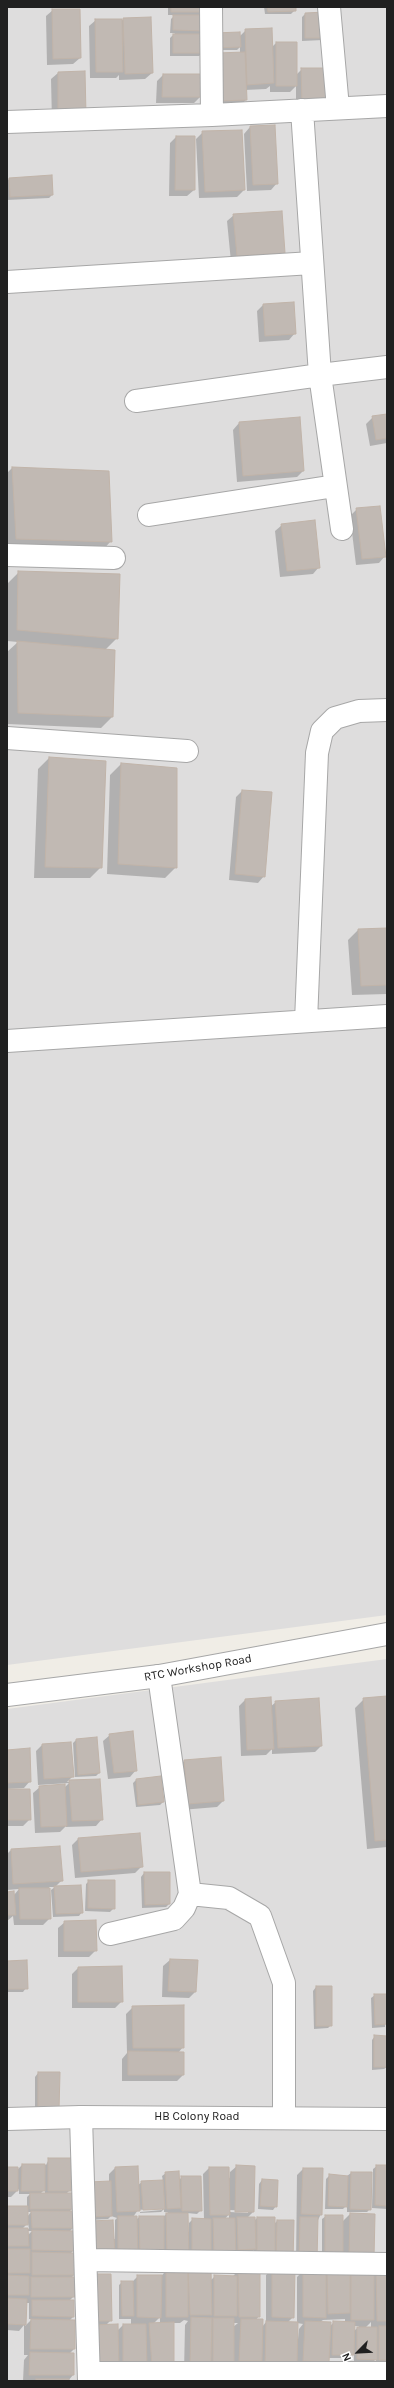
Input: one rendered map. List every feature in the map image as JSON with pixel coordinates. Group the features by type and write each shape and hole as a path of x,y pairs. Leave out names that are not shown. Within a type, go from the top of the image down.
{"street":[{"path":"211,7 212,115"},
{"path":"329,7 338,108"},
{"path":"7,122 212,115 387,106"},
{"path":"302,110 320,375 342,529"},
{"path":"7,282 312,263"},
{"path":"136,401 387,367"},
{"path":"149,515 336,486"},
{"path":"7,555 114,558"},
{"path":"306,1021 317,753 322,731 335,718 359,711 387,710"},
{"path":"7,738 188,751"},
{"path":"7,1041 387,1016"},
{"name":"RTC Workshop Road","path":"7,1695 159,1676 387,1634"},
{"path":"110,1934 174,1919 184,1908 190,1894 159,1676"},
{"path":"190,1894 229,1898 260,1916 284,1983 284,2118"},
{"path":"80,2117 89,2377 387,2373"},
{"name":"HB Colony Road","path":"7,2119 80,2117 387,2119"},
{"path":"86,2260 387,2264"}],"shaded area":[{"path":"7,7 387,7 387,1615 7,1665"},
{"path":"387,1659 387,2381 7,2381 7,1709"}],"building":[{"path":"171,7 204,7 204,12 171,12"},
{"path":"267,7 296,7 296,11 268,12"},
{"path":"52,9 80,9 81,58 53,59"},
{"path":"326,12 327,38 305,38 305,13"},
{"path":"173,15 204,15 204,31 173,30"},
{"path":"151,17 153,73 125,74 123,18"},
{"path":"95,19 122,19 123,72 96,72"},
{"path":"272,28 274,83 247,85 245,29"},
{"path":"240,32 241,47 215,48 214,33"},
{"path":"173,34 204,34 204,53 173,53"},
{"path":"276,42 297,42 297,86 276,86"},
{"path":"245,52 247,100 218,101 217,53"},
{"path":"301,68 327,68 328,102 302,103"},
{"path":"85,71 86,115 58,116 58,72"},
{"path":"163,74 201,74 201,97 162,97"},
{"path":"275,125 278,184 253,185 250,126"},
{"path":"242,130 245,190 205,192 202,131"},
{"path":"176,136 195,136 195,190 175,190"},
{"path":"52,175 53,195 10,197 9,178"},
{"path":"282,211 285,253 237,256 233,214"},
{"path":"294,302 296,334 265,336 263,304"},
{"path":"387,414 387,438 376,440 372,416"},
{"path":"300,417 304,471 243,476 239,422"},
{"path":"12,467 109,471 112,542 16,539"},
{"path":"380,506 386,557 362,559 356,508"},
{"path":"315,520 320,568 287,571 281,524"},
{"path":"18,571 120,574 118,639 17,630"},
{"path":"17,641 115,650 113,717 18,713"},
{"path":"49,757 106,761 102,868 45,867"},
{"path":"121,763 177,768 177,868 118,864"},
{"path":"242,790 272,792 265,877 235,874"},
{"path":"387,928 387,985 361,986 358,929"},
{"path":"387,1696 387,1840 375,1841 363,1698"},
{"path":"271,1697 274,1749 247,1750 245,1699"},
{"path":"319,1698 322,1746 278,1748 275,1701"},
{"path":"133,1731 137,1771 114,1773 109,1734"},
{"path":"97,1737 100,1773 78,1775 76,1739"},
{"path":"71,1742 74,1777 44,1779 42,1744"},
{"path":"30,1748 31,1782 7,1783 7,1750"},
{"path":"221,1757 224,1801 188,1804 184,1760"},
{"path":"161,1776 164,1802 138,1805 136,1779"},
{"path":"100,1779 103,1820 72,1821 69,1780"},
{"path":"65,1784 67,1826 41,1827 39,1786"},
{"path":"7,1789 30,1789 31,1820 7,1820"},
{"path":"140,1833 143,1867 81,1872 78,1838"},
{"path":"60,1846 63,1881 13,1884 11,1849"},
{"path":"144,1872 170,1872 170,1904 145,1905"},
{"path":"88,1880 115,1880 115,1909 88,1908"},
{"path":"81,1885 83,1913 56,1914 54,1886"},
{"path":"19,1888 50,1888 51,1919 20,1919"},
{"path":"14,1891 16,1915 7,1915 7,1892"},
{"path":"96,1920 97,1951 64,1951 64,1921"},
{"path":"170,1959 198,1960 196,1992 168,1991"},
{"path":"27,1960 28,1989 7,1989 7,1961"},
{"path":"122,1966 123,2002 78,2002 78,1967"},
{"path":"316,1986 332,1986 332,2026 316,2026"},
{"path":"374,1994 387,1994 387,2024 375,2025"},
{"path":"184,2005 184,2048 133,2048 132,2006"},
{"path":"374,2035 387,2036 387,2067 374,2067"},
{"path":"128,2051 184,2052 184,2075 128,2075"},
{"path":"38,2072 60,2072 59,2110 38,2110"},
{"path":"48,2158 72,2158 71,2191 48,2191"},
{"path":"22,2164 45,2164 45,2191 21,2191"},
{"path":"236,2165 255,2166 254,2212 235,2212"},
{"path":"376,2165 387,2165 387,2206 375,2205"},
{"path":"138,2166 140,2211 117,2212 115,2167"},
{"path":"7,2167 18,2167 18,2191 7,2191"},
{"path":"209,2167 229,2167 230,2215 210,2215"},
{"path":"303,2168 323,2168 322,2215 301,2214"},
{"path":"179,2171 181,2208 167,2209 165,2172"},
{"path":"351,2172 372,2172 371,2210 350,2209"},
{"path":"329,2174 348,2176 347,2207 328,2206"},
{"path":"181,2176 201,2176 202,2211 182,2211"},
{"path":"262,2179 278,2180 277,2207 260,2206"},
{"path":"163,2180 165,2209 143,2210 141,2181"},
{"path":"111,2181 112,2216 90,2217 89,2182"},
{"path":"30,2193 73,2193 73,2209 30,2209"},
{"path":"7,2206 28,2206 28,2225 7,2225"},
{"path":"31,2211 74,2211 74,2228 32,2228"},
{"path":"166,2213 188,2213 189,2259 167,2259"},
{"path":"350,2213 375,2214 374,2258 349,2257"},
{"path":"325,2215 343,2215 343,2258 325,2258"},
{"path":"118,2216 137,2216 138,2258 118,2258"},
{"path":"139,2216 164,2216 164,2258 140,2258"},
{"path":"237,2217 255,2217 256,2249 238,2250"},
{"path":"257,2217 275,2217 275,2259 257,2259"},
{"path":"300,2217 318,2217 317,2261 299,2261"},
{"path":"192,2218 211,2219 211,2255 192,2255"},
{"path":"213,2218 235,2218 236,2257 214,2258"},
{"path":"113,2220 115,2254 92,2255 91,2221"},
{"path":"277,2220 294,2220 293,2262 276,2262"},
{"path":"7,2228 28,2228 29,2246 7,2246"},
{"path":"32,2230 74,2231 74,2251 32,2250"},
{"path":"7,2249 30,2249 30,2273 7,2273"},
{"path":"32,2252 74,2253 75,2275 32,2275"},
{"path":"272,2268 295,2268 294,2318 272,2317"},
{"path":"166,2269 188,2270 188,2317 166,2317"},
{"path":"238,2269 260,2269 260,2317 239,2317"},
{"path":"303,2269 326,2269 326,2318 303,2317"},
{"path":"188,2270 211,2270 212,2315 190,2315"},
{"path":"350,2271 350,2313 328,2314 327,2272"},
{"path":"351,2272 374,2272 374,2320 351,2320"},
{"path":"376,2272 387,2272 387,2321 377,2321"},
{"path":"89,2274 111,2274 112,2321 90,2321"},
{"path":"7,2275 29,2276 29,2295 7,2295"},
{"path":"137,2275 162,2275 161,2318 137,2317"},
{"path":"214,2275 237,2276 237,2316 214,2316"},
{"path":"31,2277 75,2277 75,2297 31,2297"},
{"path":"121,2281 133,2281 134,2316 122,2316"},
{"path":"7,2298 27,2299 26,2325 7,2324"},
{"path":"32,2300 74,2300 74,2317 32,2316"},
{"path":"191,2317 212,2318 211,2365 190,2365"},
{"path":"213,2318 234,2318 234,2365 213,2365"},
{"path":"31,2319 75,2320 75,2349 30,2349"},
{"path":"241,2319 263,2319 262,2361 239,2361"},
{"path":"266,2321 298,2322 297,2366 265,2366"},
{"path":"305,2321 331,2322 329,2362 303,2361"},
{"path":"333,2321 355,2322 354,2355 332,2355"},
{"path":"174,2322 174,2368 152,2367 149,2323"},
{"path":"118,2324 119,2367 91,2368 89,2325"},
{"path":"123,2324 146,2324 147,2366 123,2366"},
{"path":"379,2326 387,2326 387,2360 379,2360"},
{"path":"357,2327 377,2327 377,2360 357,2359"},
{"path":"30,2352 74,2353 74,2375 29,2375"},
{"path":"36,2379 69,2379 69,2381 36,2381"}]}
